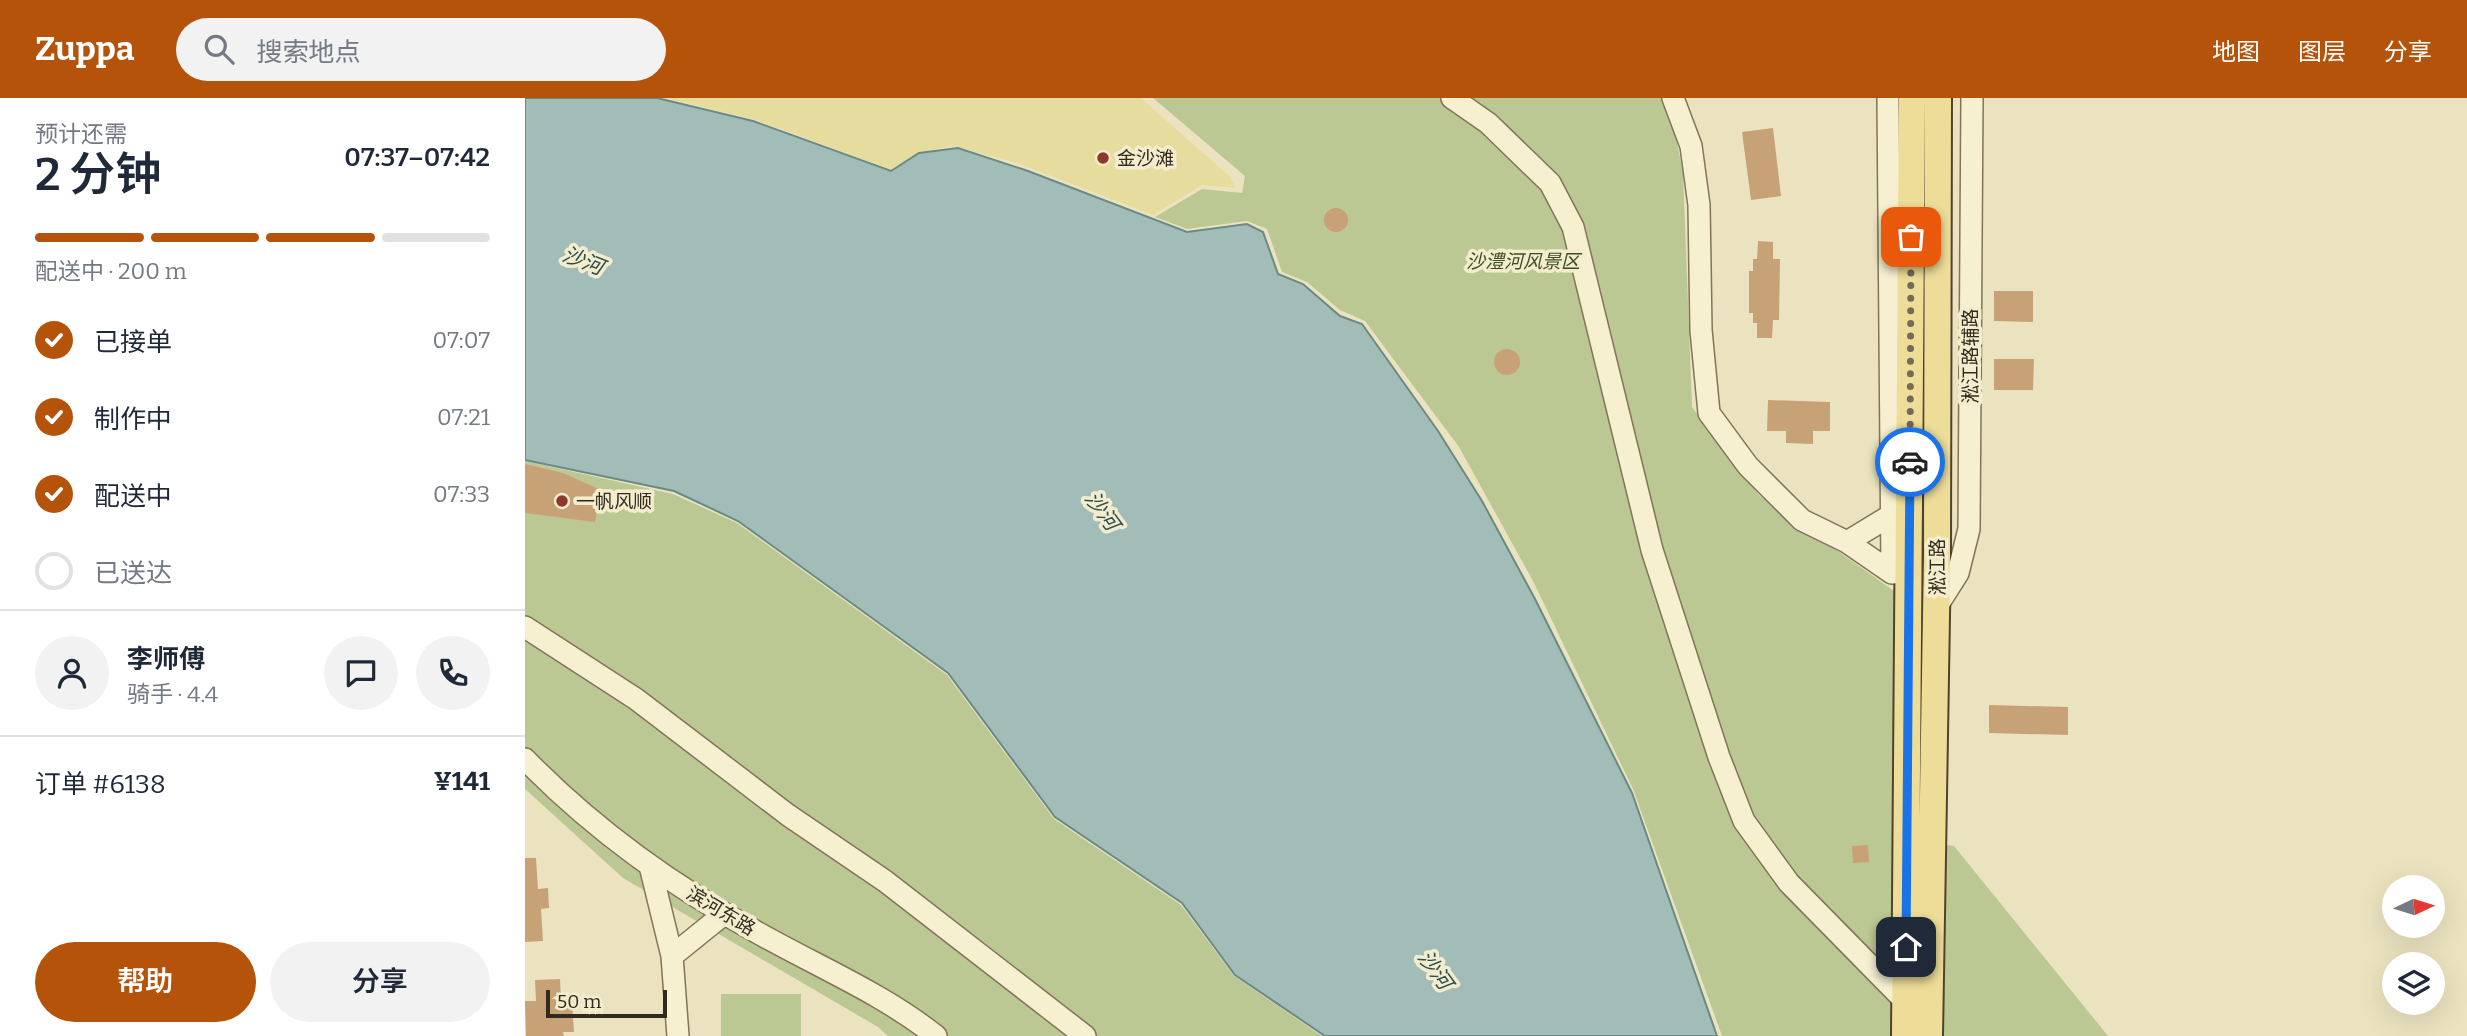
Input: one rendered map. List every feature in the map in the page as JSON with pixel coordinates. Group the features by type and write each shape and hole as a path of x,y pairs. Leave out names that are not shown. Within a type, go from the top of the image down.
{"main road":[{"name":"淞江路","path":"1905,1036 1901,514 1912,98"},
{"name":"淞江路","path":"1929,1036 1937,606 1938,98"}],"street":[{"path":"1452,98 1488,123 1550,183 1573,227 1652,550 1719,757 1744,821 1789,883 1905,1001"},
{"path":"1673,98 1691,146 1699,205 1701,330 1709,413 1748,466 1802,520 1901,572"},
{"path":"1847,542 1901,514 1888,98"},
{"name":"淞江路辅路","path":"1937,606 1958,573 1969,530 1972,98"},
{"path":"525,627 636,699 788,815 885,881 1085,1036"},
{"name":"滨河东路","path":"525,759 595,826 650,866 724,914 839,975 936,1036"},
{"path":"650,866 672,956 678,1036"},
{"path":"672,956 724,914"}],"green space":[{"name":"沙澧河风景区","path":"1153,98 1663,98 1675,134 1683,172 1692,407 1759,495 1894,591 1897,620 1896,837 1954,846 2108,1036 1722,1036 1633,789 1533,581 1459,447 1365,321 1340,310 1307,282 1282,272 1267,229 1247,221 1187,229 1155,217 1202,189 1242,193 1245,176"},
{"path":"525,461 673,494 737,523 947,675 1054,819 1181,905 1234,976 1322,1036 888,1036 878,1027 623,878 525,789"},
{"path":"721,994 801,994 801,1036 721,1036"}],"sand":[{"name":"金沙滩","path":"665,98 1141,98 1229,176 1236,188 1202,185 1153,215 1020,164 954,146 919,152 892,170 753,119"}],"water":[{"name":"沙河","path":"525,98 657,98 753,121 891,171 919,153 958,148 1028,171 1187,232 1247,224 1263,232 1278,274 1303,284 1340,316 1362,324 1438,431 1482,501 1535,599 1632,793 1717,1036 1325,1036 1235,975 1182,903 1055,817 948,673 738,521 674,491 525,460"}],"building":[{"path":"1773,128 1781,196 1751,200 1742,132"},
{"path":"1336,208 1345,211 1348,220 1345,229 1336,232 1327,229 1324,220 1327,211"},
{"path":"1758,241 1773,242 1773,259 1780,259 1779,320 1773,320 1772,338 1757,338 1757,323 1753,323 1753,313 1749,313 1749,271 1753,271 1753,259 1757,259"},
{"path":"1994,291 2033,291 2033,322 1994,321"},
{"path":"1507,349 1516,353 1520,362 1516,371 1507,375 1498,371 1494,362 1498,353"},
{"path":"1994,359 2034,359 2033,390 1994,390"},
{"path":"1768,400 1830,402 1830,431 1813,431 1813,444 1786,443 1786,431 1767,431"},
{"name":"一帆风顺","path":"525,464 563,473 601,490 595,522 525,513"},
{"path":"1989,705 2068,707 2068,735 1989,733"},
{"path":"1868,845 1869,862 1853,863 1852,846"},
{"path":"525,858 536,858 538,889 548,888 549,908 541,909 543,941 525,942"},
{"path":"560,979 561,1002 572,1002 574,1032 563,1032 564,1036 526,1036 525,1001 536,1001 535,980"}],"way so far":[{"path":"1910,462 1911,237"}],"place":[{"name":"金沙滩","path":"1103,158"},
{"name":"一帆风顺","path":"562,501"}],"route":[{"path":"1906,947 1910,462"}]}
